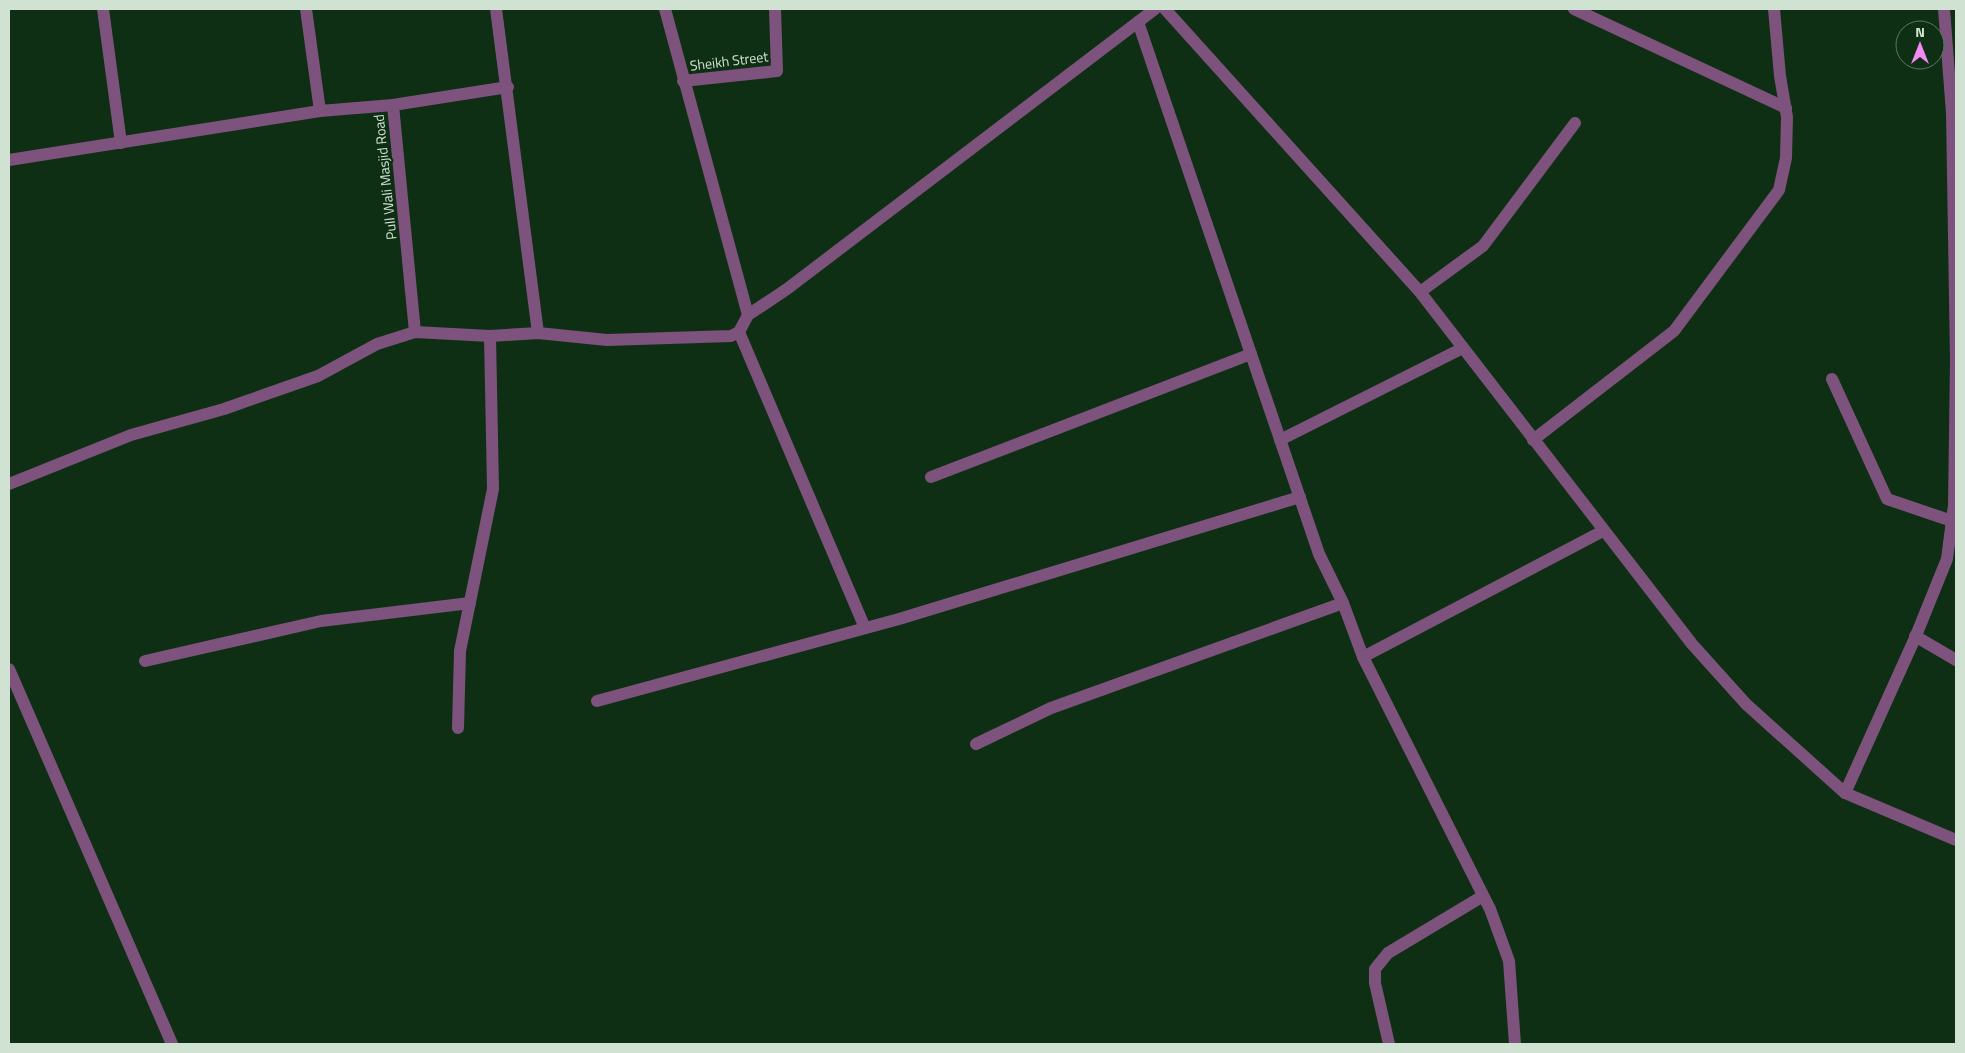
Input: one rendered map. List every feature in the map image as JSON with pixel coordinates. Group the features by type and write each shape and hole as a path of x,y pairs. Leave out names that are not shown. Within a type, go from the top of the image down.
{"street":[{"path":"103,9 121,143"},
{"path":"306,9 320,111"},
{"path":"496,9 508,87 538,333"},
{"path":"664,9 748,315"},
{"name":"Sheikh Street","path":"683,82 777,71 775,9"},
{"path":"9,484 131,435 224,409 318,376 377,344 415,332 490,336 538,333 607,340 731,336 739,332 748,315 787,289 1155,9"},
{"path":"1165,9 1420,292 1692,644 1746,704 1845,793 1956,840"},
{"path":"1574,9 1786,108"},
{"path":"1533,440 1674,331 1778,190 1786,158 1787,117 1780,76 1774,9"},
{"path":"1845,793 1947,559 1952,521 1954,505 1956,360 1952,113 1944,9"},
{"path":"1138,22 1319,554 1343,603 1363,657 1483,896 1509,961 1515,1044"},
{"path":"393,104 508,87"},
{"name":"Pull Wali Masjid Road","path":"9,160 320,111 393,104 415,332"},
{"path":"1420,292 1483,246 1575,123"},
{"path":"739,332 865,628"},
{"path":"458,728 460,651 493,489 490,336"},
{"path":"1280,440 1463,348"},
{"path":"931,477 1251,354"},
{"path":"1832,379 1887,499 1952,521"},
{"path":"596,701 865,628 1300,497"},
{"path":"1363,657 1603,530"},
{"path":"144,661 322,621 470,603"},
{"path":"976,744 1051,708 1343,603"},
{"path":"1915,636 1956,660"},
{"path":"9,669 172,1044"},
{"path":"1389,1044 1375,983 1375,969 1388,953 1483,896"}]}
